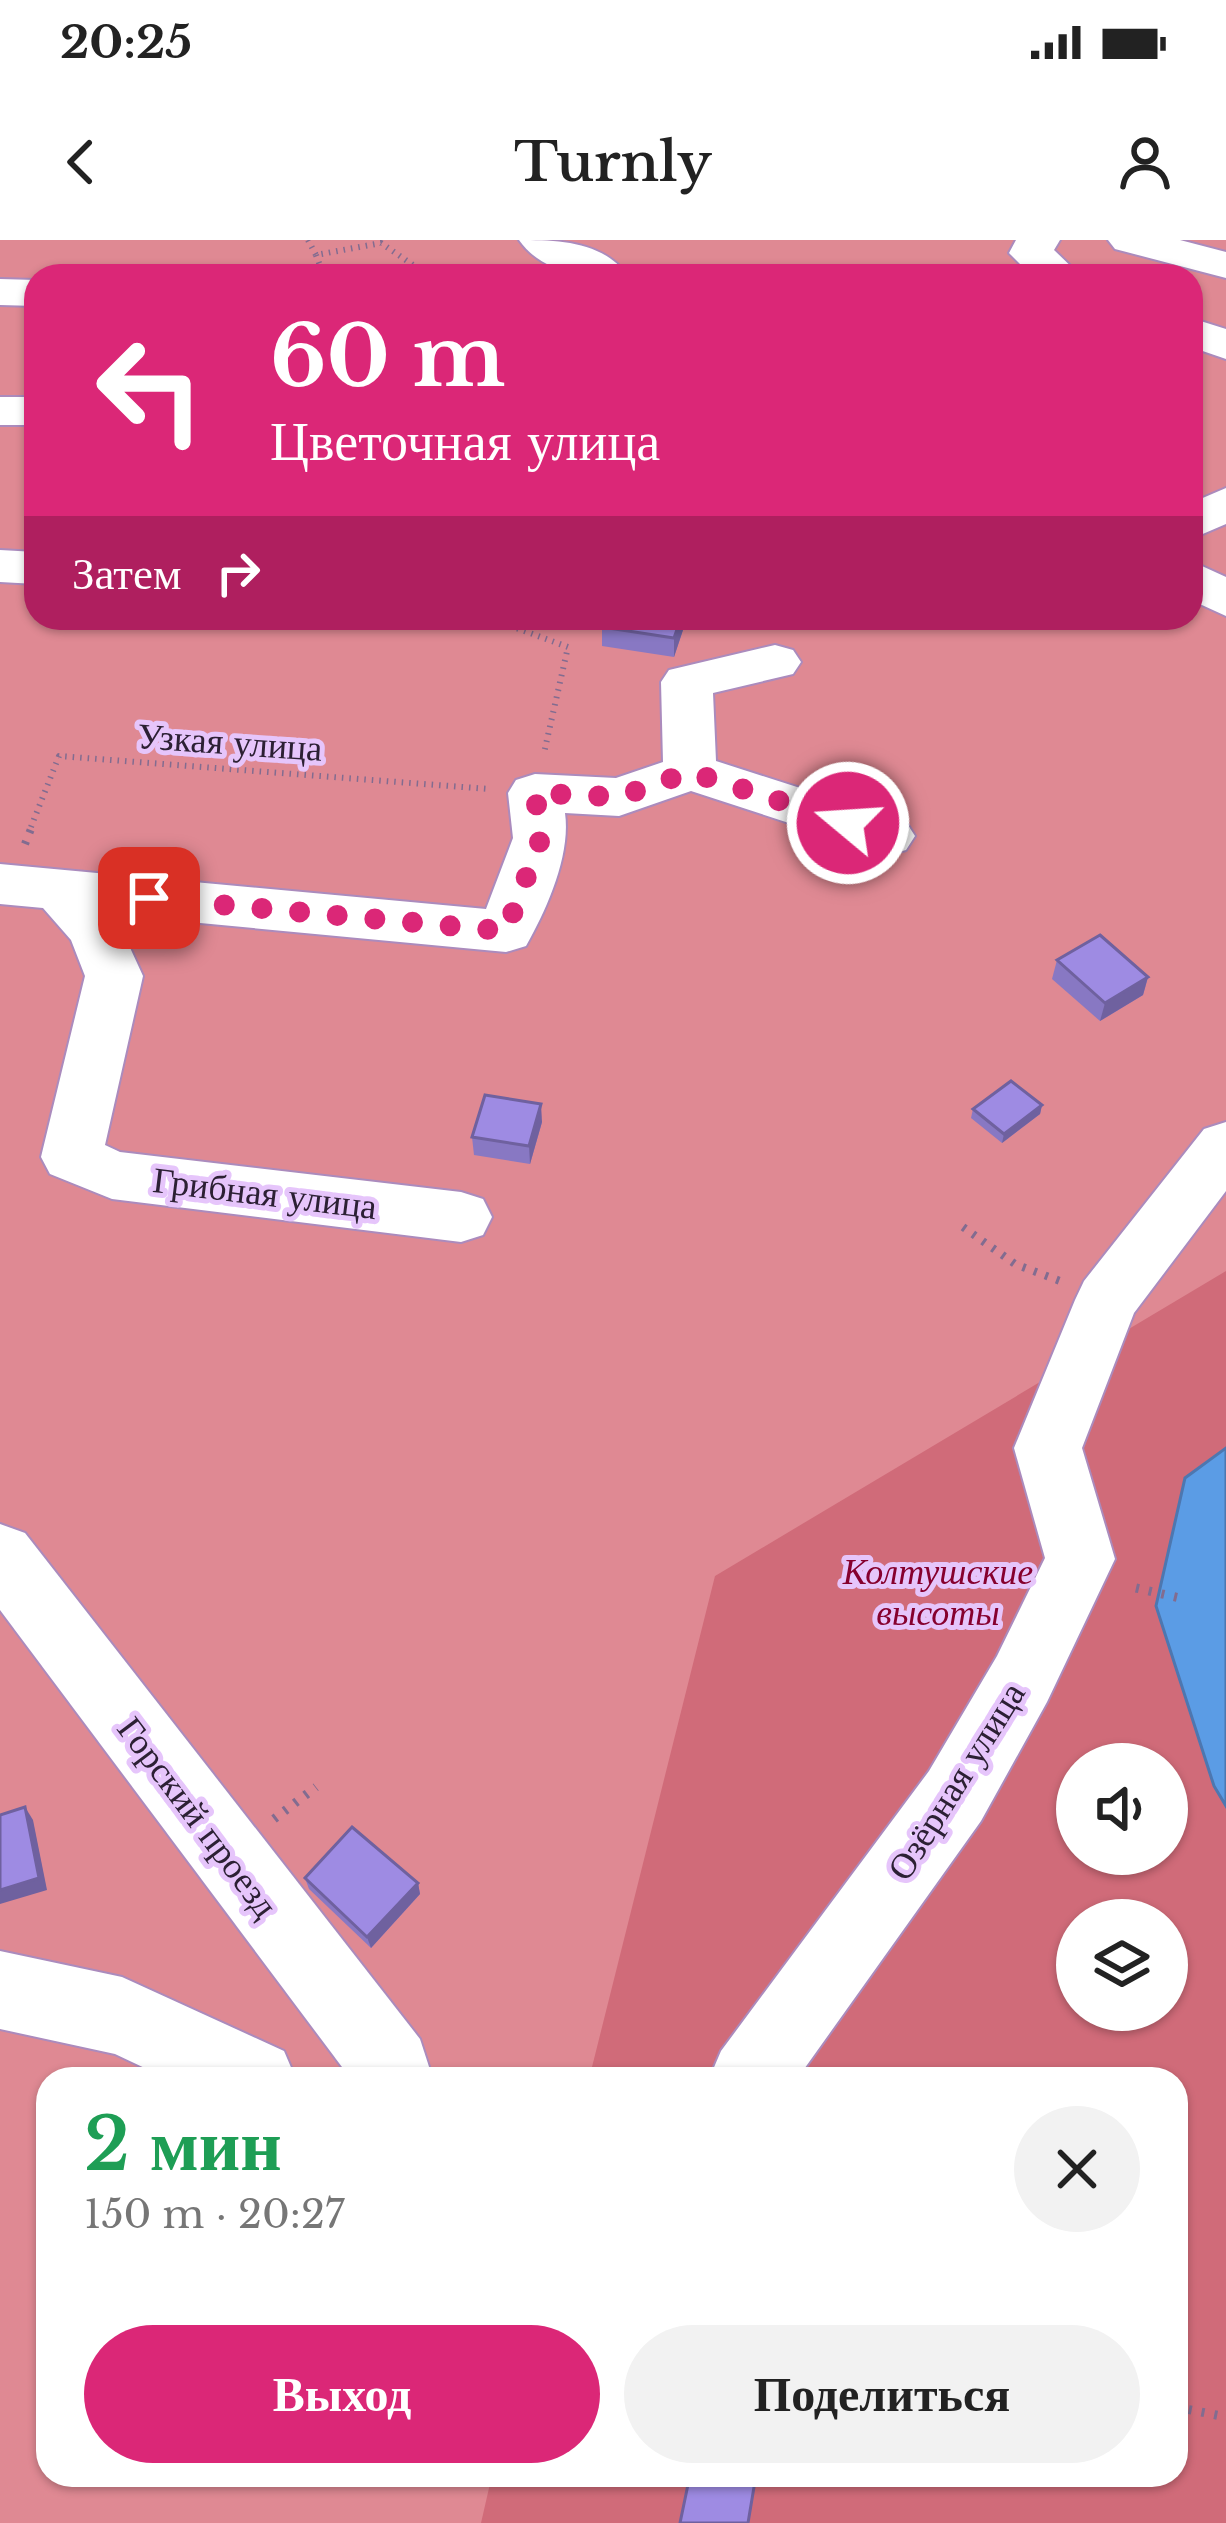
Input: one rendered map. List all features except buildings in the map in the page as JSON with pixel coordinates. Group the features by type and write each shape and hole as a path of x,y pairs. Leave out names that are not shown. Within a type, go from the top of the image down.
{"street":[{"path":"541,240 585,264"},
{"path":"1038,240 1031,253 1044,264"},
{"path":"1130,240 1226,265"},
{"path":"690,772 687,682 775,662"},
{"path":"23,886 506,931 541,838 535,793 619,797 690,772 887,836"},
{"name":"Грибная улица","path":"23,886 96,931 114,976 72,1157 112,1175 461,1216"},
{"name":"Озёрная улица","path":"758,2067 955,1796 1022,1679 1080,1559 1048,1448 1107,1300 1226,1146"},
{"name":"Горский проезд","path":"0,1555 392,2067"},
{"path":"0,1990 122,2016 230,2067"}],"path":[{"path":"308,240 320,264"},
{"path":"316,254 381,243 412,264"},
{"path":"521,630 568,647 535,793"},
{"name":"Узкая улица","path":"23,886 59,756 535,793"},
{"path":"963,1227 1015,1264 1107,1300"},
{"path":"1136,1588 1184,1600"},
{"path":"1188,2410 1226,2416"}],"green space":[{"path":"0,240 1226,240 1226,2523 1188,2487 1188,2067 36,2067 36,2487 491,2487 483,2523 0,2523"},
{"name":"Колтушские высоты","path":"1226,1271 1226,1448 1185,1478 1156,1606 1214,1786 1226,1806 1226,2523 481,2523 489,2487 1188,2487 1188,2067 592,2067 715,1576"}],"water":[{"path":"1226,1448 1226,1806 1214,1786 1156,1606 1185,1478"}],"route":[{"path":"149,898 506,931 541,838 535,793 619,797 690,772 848,823"}]}
